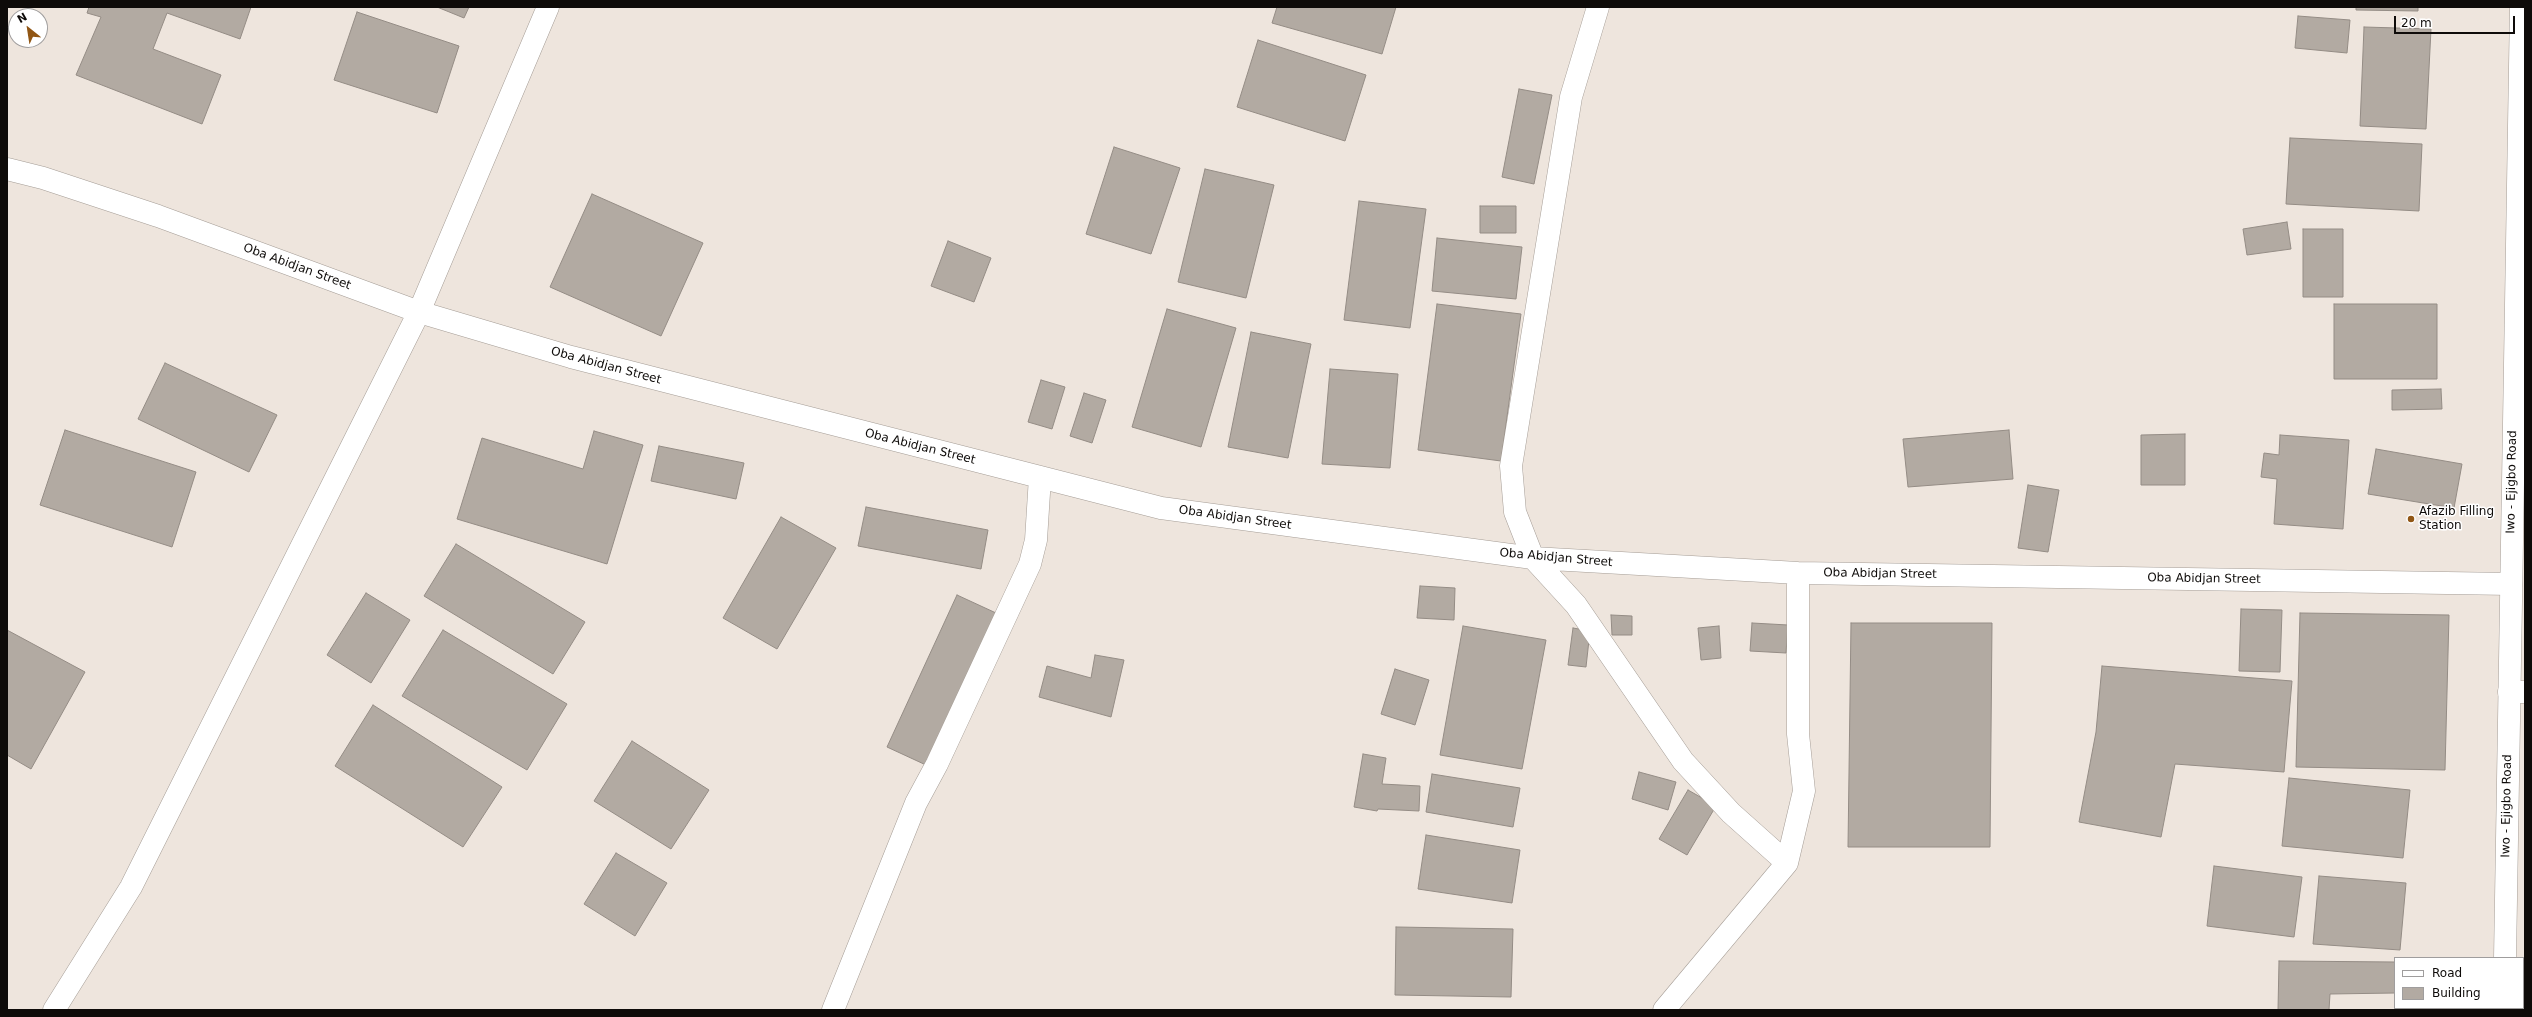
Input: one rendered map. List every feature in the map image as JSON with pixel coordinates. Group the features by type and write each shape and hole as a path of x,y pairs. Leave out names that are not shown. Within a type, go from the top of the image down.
{"street":[{"path":"54,1010 131,888 419,312 548,7"},
{"path":"1598,7 1571,98 1511,466 1515,512 1533,558 1576,605 1683,761 1731,813 1787,863"},
{"name":"Iwo - Ejigbo Road","path":"2505,957 2517,692 2511,584 2521,7"},
{"name":"Oba Abidjan Street","path":"7,169 43,178 158,216 419,312 571,357 1161,508 1533,558 1798,573 2511,584"},
{"path":"833,1010 916,803 937,764 1030,564 1036,540 1040,477"},
{"path":"1664,1010 1787,863 1804,791 1798,734 1798,573"}],"building":[{"path":"89,7 251,7 240,39 167,13 153,49 221,75 202,124 76,75 101,17 87,13"},
{"path":"437,7 469,7 464,18"},
{"path":"1277,7 1396,7 1382,54 1272,23"},
{"path":"2356,7 2418,7 2418,11 2356,10"},
{"path":"357,12 459,46 437,113 334,80"},
{"path":"2298,16 2350,20 2347,53 2295,48"},
{"path":"2364,27 2431,29 2426,129 2360,126"},
{"path":"1258,40 1366,75 1345,141 1237,107"},
{"path":"1519,89 1552,95 1534,184 1502,177"},
{"path":"2290,138 2422,144 2419,211 2286,204"},
{"path":"1114,147 1180,168 1151,254 1086,234"},
{"path":"1205,169 1274,185 1246,298 1178,282"},
{"path":"592,194 703,243 661,336 550,287"},
{"path":"1359,201 1426,209 1410,328 1344,320"},
{"path":"1480,206 1516,206 1516,233 1480,233"},
{"path":"2287,222 2291,249 2247,255 2243,229"},
{"path":"2303,229 2343,229 2343,297 2303,297"},
{"path":"1437,238 1522,247 1516,299 1432,291"},
{"path":"948,241 991,258 974,302 931,286"},
{"path":"1437,304 1521,314 1501,461 1418,450"},
{"path":"2334,304 2437,304 2437,379 2334,379"},
{"path":"1167,309 1236,328 1201,447 1132,427"},
{"path":"1251,332 1311,344 1288,458 1228,447"},
{"path":"165,363 277,415 249,472 138,419"},
{"path":"1330,369 1398,374 1390,468 1322,464"},
{"path":"1041,380 1065,387 1052,429 1028,422"},
{"path":"2441,389 2442,409 2392,410 2392,390"},
{"path":"1084,393 1106,400 1092,443 1070,436"},
{"path":"65,430 196,472 172,547 40,505"},
{"path":"2009,430 2013,479 1908,487 1903,439"},
{"path":"594,431 643,445 607,564 457,519 482,438 583,469"},
{"path":"2185,434 2185,485 2141,485 2141,435"},
{"path":"2280,435 2349,440 2343,529 2274,524 2277,479 2261,477 2264,453 2279,455"},
{"path":"659,446 744,463 736,499 651,481"},
{"path":"2376,449 2462,464 2454,508 2368,494"},
{"path":"2028,485 2059,490 2048,552 2018,548"},
{"path":"866,507 988,530 981,569 858,546"},
{"path":"781,517 836,548 777,649 723,618"},
{"path":"456,544 585,622 553,674 424,596"},
{"path":"1420,586 1455,588 1454,620 1417,618"},
{"path":"366,593 410,620 371,683 327,655"},
{"path":"957,595 996,613 926,765 887,747"},
{"path":"2241,609 2282,610 2280,672 2239,671"},
{"path":"2300,613 2449,615 2445,770 2296,767"},
{"path":"1611,615 1632,616 1632,635 1612,635"},
{"path":"1752,623 1788,625 1786,653 1750,651"},
{"path":"1851,623 1992,623 1990,847 1848,847"},
{"path":"1463,626 1546,640 1522,769 1440,755"},
{"path":"1719,626 1721,658 1701,660 1698,628"},
{"path":"1573,628 1590,631 1586,667 1568,665"},
{"path":"7,630 85,672 31,769 7,755"},
{"path":"443,630 567,704 527,770 402,696"},
{"path":"1095,655 1124,660 1111,717 1039,697 1047,666 1091,678"},
{"path":"2102,666 2292,681 2284,772 2175,764 2161,837 2079,822 2096,732"},
{"path":"1395,669 1429,680 1415,725 1381,714"},
{"path":"373,705 502,787 463,847 335,766"},
{"path":"632,741 709,790 671,849 594,801"},
{"path":"1363,754 1386,758 1382,784 1420,786 1419,811 1378,809 1377,811 1354,807"},
{"path":"1639,772 1676,782 1668,810 1632,799"},
{"path":"1432,774 1520,788 1513,827 1426,812"},
{"path":"2289,778 2410,790 2403,858 2282,846"},
{"path":"1688,790 1716,806 1687,855 1659,839"},
{"path":"1426,835 1520,850 1512,903 1418,889"},
{"path":"616,853 667,883 635,936 584,904"},
{"path":"2214,866 2302,877 2294,937 2207,926"},
{"path":"2319,876 2406,883 2400,950 2313,944"},
{"path":"1396,927 1513,929 1511,997 1395,995"},
{"path":"2279,961 2394,962 2394,993 2330,994 2329,1010 2278,1010"}],"place":[{"name":"Afazib Filling Station","path":"2411,519"}]}
